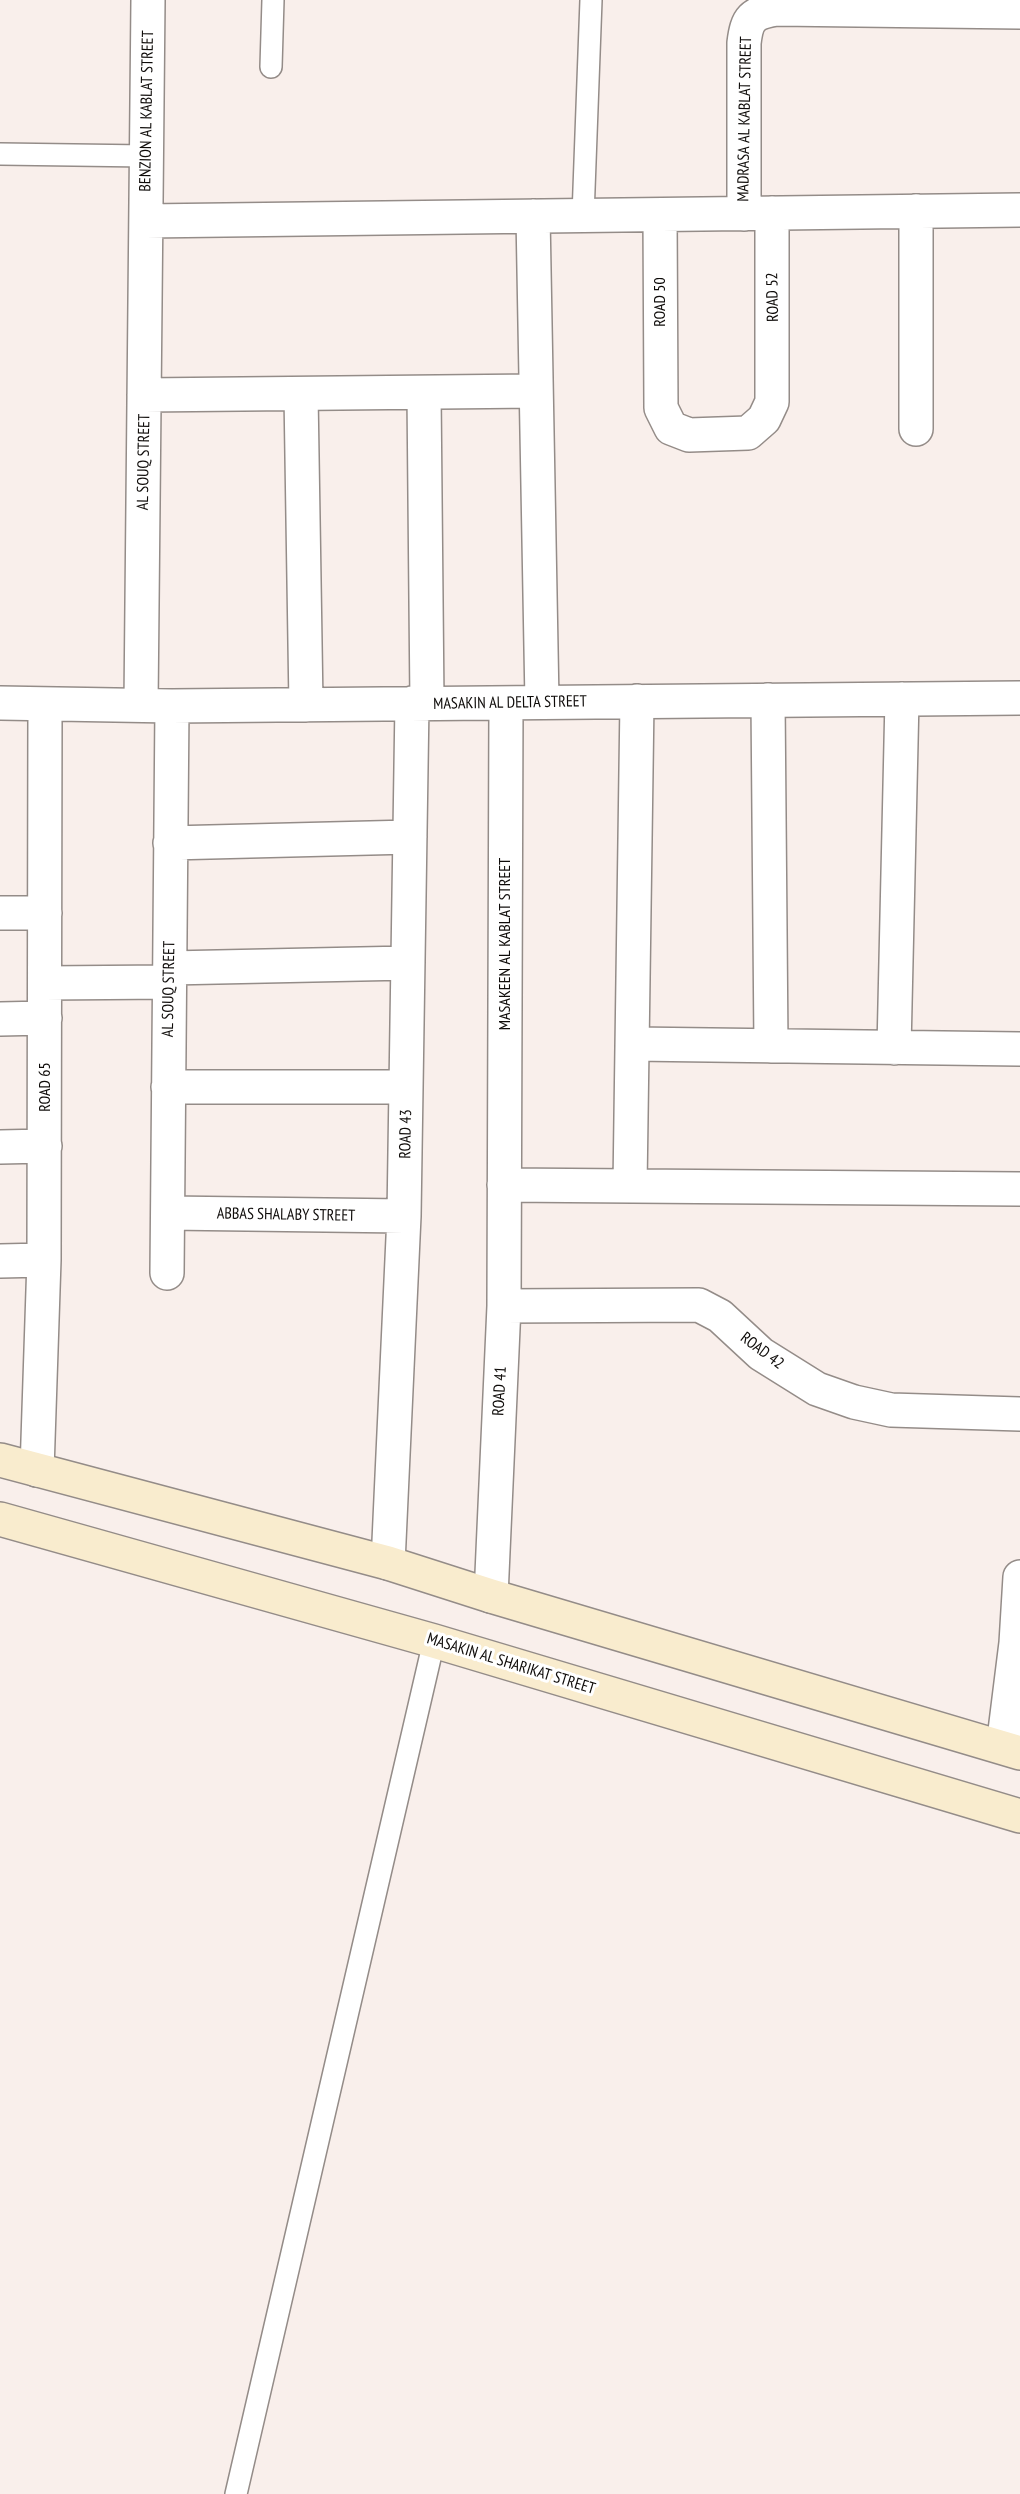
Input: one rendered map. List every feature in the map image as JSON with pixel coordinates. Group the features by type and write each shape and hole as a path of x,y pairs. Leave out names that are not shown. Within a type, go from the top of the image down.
{"street":[{"name":"BENZION AL KABLAT STREET","path":"146,221 148,0"},
{"name":"MADRASA AL KABLAT STREET","path":"758,213 744,43 746,24 759,12 777,9 1020,12"},
{"path":"146,221 1020,210"},
{"path":"916,211 916,429"},
{"name":"ROAD 52","path":"659,390 661,408 671,428 689,435 748,433 764,420 772,402 774,382 758,213"},
{"name":"ROAD 50","path":"659,390 660,214"},
{"path":"533,216 542,702"},
{"name":"AL SOUQ STREET","path":"146,221 144,394 157,705 170,843 167,1273"},
{"path":"144,394 536,391"},
{"name":"ROAD 43","path":"388,1563 404,1216 410,837 419,704 424,393"},
{"path":"301,394 306,705"},
{"name":"MASAKIN AL DELTA STREET","path":"0,703 306,705 1020,698"},
{"path":"894,1048 902,699"},
{"path":"768,700 771,1046"},
{"path":"630,1186 637,701"},
{"name":"MASAKEEN AL KABLAT STREET","path":"504,1185 506,703"},
{"name":"ROAD 65","path":"37,1470 45,1260 45,704"},
{"path":"170,843 410,837"},
{"path":"0,913 45,913"},
{"path":"45,983 408,963"},
{"path":"0,1019 45,1018"},
{"path":"633,1044 1020,1049"},
{"path":"168,1087 406,1087"},
{"path":"0,1147 45,1146"},
{"path":"504,1185 1020,1189"},
{"name":"ROAD 41","path":"491,1596 504,1306 504,1185"},
{"name":"ABBAS SHALABY STREET","path":"168,1213 404,1216"},
{"path":"0,1261 45,1260"},
{"name":"ROAD 42","path":"504,1306 699,1305 720,1316 761,1354 817,1389 854,1402 891,1410 1020,1414"},
{"path":"0,1460 388,1563 491,1596 1011,1750 1020,1577"},
{"name":"MASAKIN AL SHARIKAT STREET","path":"0,1519 434,1641 1020,1816"}],"lane":[{"path":"271,67 273,0"},
{"path":"583,216 591,0"},
{"path":"0,154 147,156"},
{"path":"236,2494 434,1641"}]}
